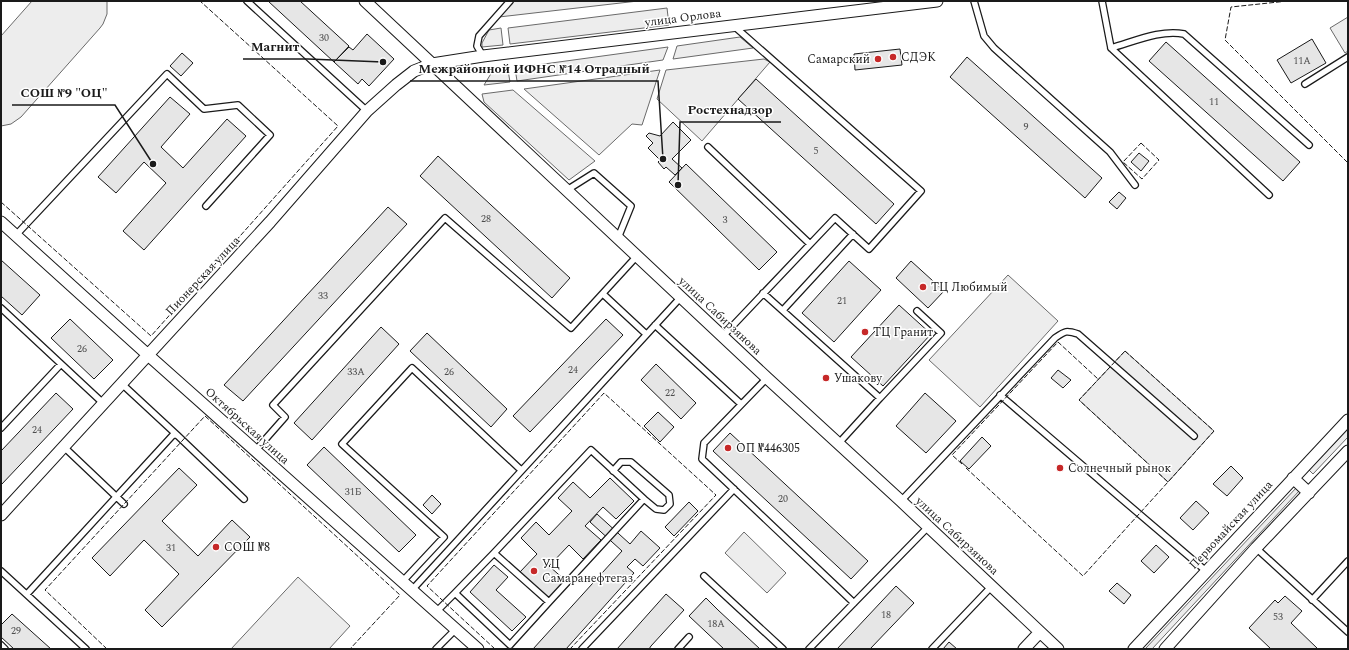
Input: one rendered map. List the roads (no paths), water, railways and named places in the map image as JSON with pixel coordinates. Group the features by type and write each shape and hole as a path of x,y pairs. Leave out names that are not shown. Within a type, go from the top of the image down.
{"street":[{"name":"улица Сабирзянова","path":"365,1 1058,649"},
{"name":"улица Орлова","path":"432,64 483,56 937,1"},
{"name":"Пионерская улица","path":"1,515 270,222 367,111 414,71 432,64"},
{"name":"Октябрьская улица","path":"1,222 255,451 478,649"},
{"name":"Первомайская улица","path":"1134,649 1348,420"},
{"path":"1165,649 1256,548 1348,451"},
{"path":"1293,478 1309,493"},
{"path":"1024,649 1040,632"}],"lane":[{"path":"247,1 367,111"},
{"path":"483,56 477,46 479,36 510,1"},
{"path":"974,1 984,36 994,48 1110,152 1135,185"},
{"path":"1102,1 1111,48 1269,195"},
{"path":"723,336 835,218 869,249 921,191 734,25"},
{"path":"1111,48 1165,32 1184,34 1309,145"},
{"path":"1305,84 1348,57"},
{"path":"16,235 167,74 204,109 238,105 270,135 206,206"},
{"path":"708,147 810,244"},
{"path":"566,190 594,173 631,206 618,238"},
{"path":"255,451 285,417 273,405 445,218 571,328 637,256"},
{"path":"783,310 853,234"},
{"path":"763,293 880,398"},
{"path":"603,294 646,334"},
{"path":"412,590 681,296"},
{"path":"1,308 104,404"},
{"path":"839,443 941,333 917,311"},
{"path":"655,325 741,404"},
{"path":"901,501 1055,338 1064,331 1078,334 1194,436"},
{"path":"1,428 61,364"},
{"path":"402,582 444,537 342,444 412,368 521,470"},
{"path":"767,378 704,443 702,459 854,603"},
{"path":"122,384 244,499"},
{"path":"1000,396 1206,571"},
{"path":"27,594 173,435 177,435"},
{"path":"64,447 124,504"},
{"path":"436,612 591,450 613,471 656,509 664,510 670,504 669,495 631,462 621,462 613,471"},
{"path":"582,649 734,489"},
{"path":"454,593 510,645 644,499"},
{"path":"809,649 928,527"},
{"path":"1256,548 1348,632"},
{"path":"494,553 548,602"},
{"path":"1312,600 1348,561"},
{"path":"1,571 86,649"},
{"path":"704,576 783,649"},
{"path":"932,649 992,586"},
{"path":"436,649 456,629"},
{"path":"678,649 689,637"},
{"path":"1,645 5,649"}],"place":[{"name":"СДЭК","path":"893,57"},
{"name":"Самарский","path":"878,59"},
{"name":"Магнит","path":"383,62"},
{"name":"Межрайонной ИФНС №14 Отрадный","path":"663,159"},
{"name":"СОШ №9 \"ОЦ\"","path":"153,164"},
{"name":"Ростехнадзор","path":"678,185"},
{"name":"ТЦ Любимый","path":"923,287"},
{"name":"ТЦ Гранит","path":"865,332"},
{"name":"Ушакову","path":"826,378"},
{"name":"ОП №446305","path":"728,448"},
{"name":"Солнечный рынок","path":"1060,468"},
{"name":"СОШ №8","path":"216,547"},
{"name":"УЦ Самаранефтегаз","path":"534,571"}]}
